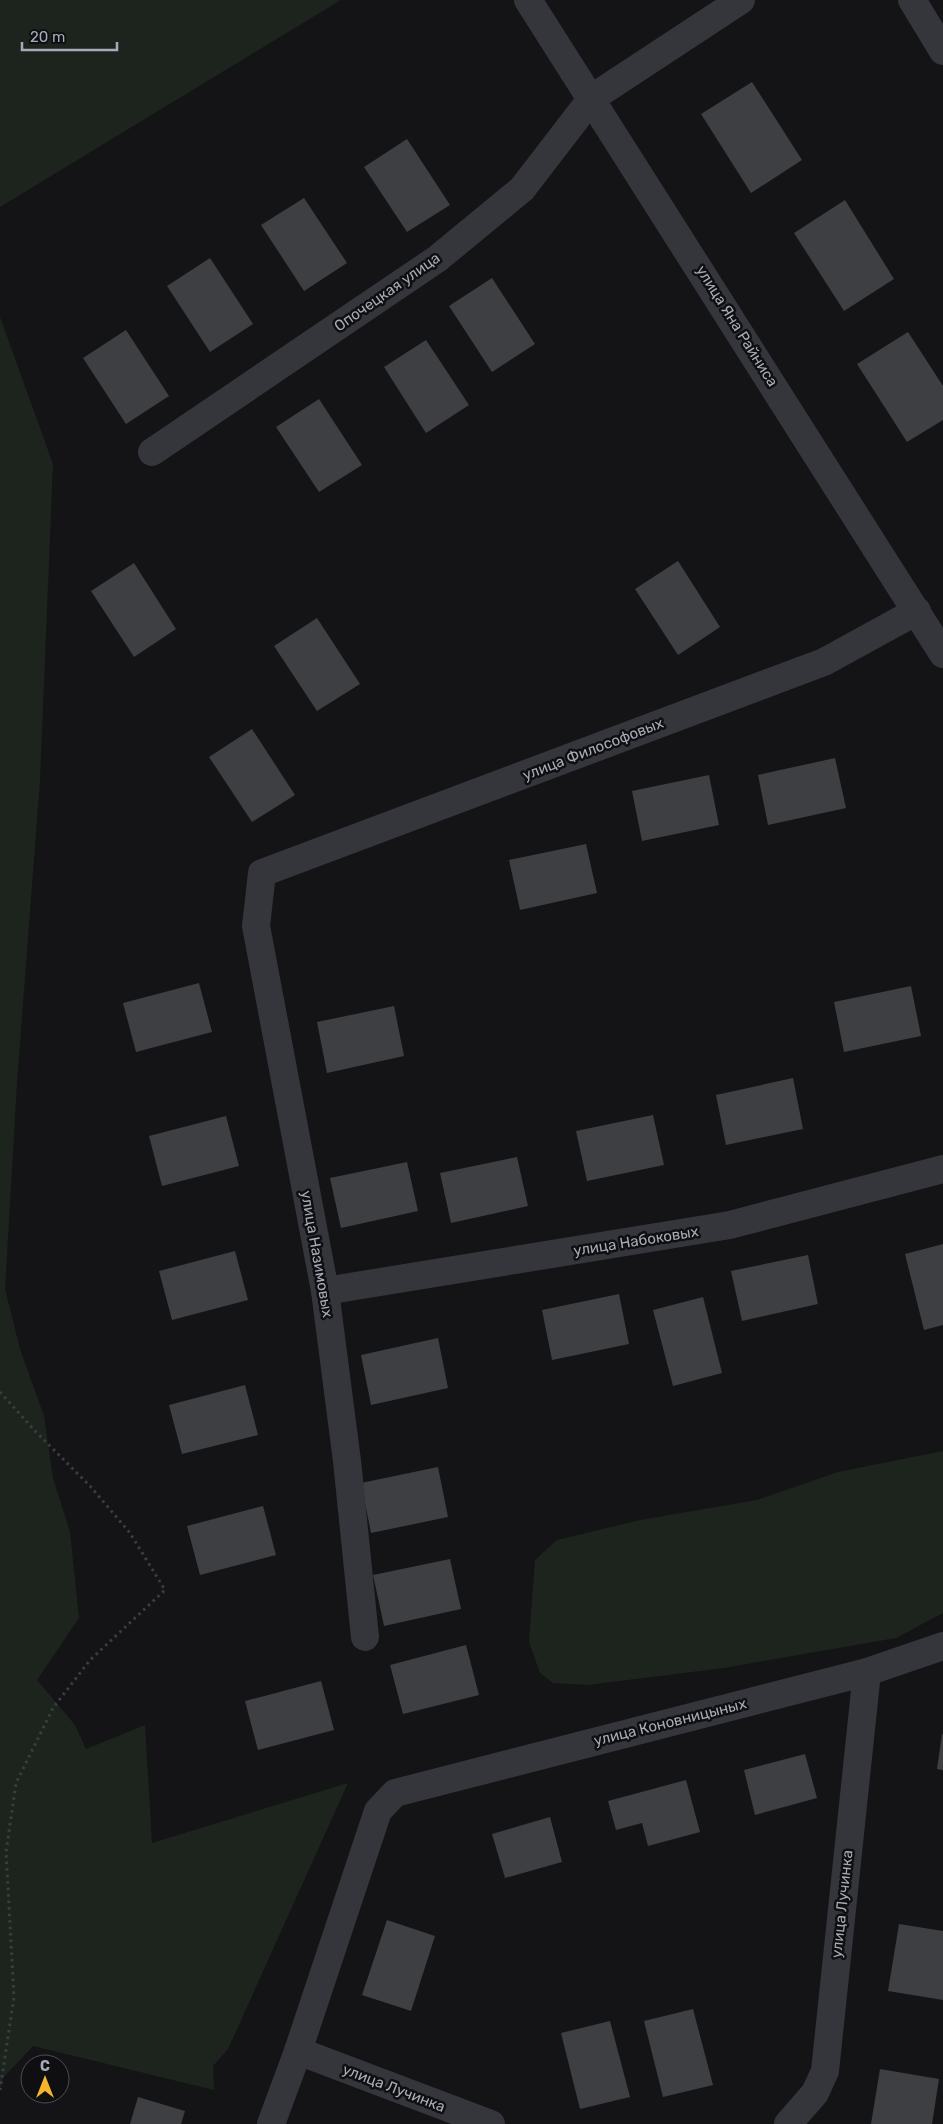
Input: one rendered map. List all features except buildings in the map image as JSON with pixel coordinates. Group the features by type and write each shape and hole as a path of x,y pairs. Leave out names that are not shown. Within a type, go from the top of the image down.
{"street":[{"name":"улица Яна Райниса","path":"528,0 918,611 943,654"},
{"name":"Опочецкая улица","path":"152,452 437,259 522,189 592,98 741,0"},
{"path":"912,0 943,51"},
{"name":"улица Философовых","path":"262,873 824,662 918,611"},
{"name":"улица Назимовых","path":"262,873 256,926 325,1291 347,1461 365,1637"},
{"name":"улица Набоковых","path":"325,1291 730,1225 943,1169"},
{"name":"улица Коновницыных","path":"298,2051 378,1811 395,1792 867,1672 943,1646"},
{"name":"улица Лучинка","path":"788,2124 815,2093 825,2071 867,1672"},
{"path":"271,2124 298,2051"},
{"name":"улица Лучинка","path":"298,2051 491,2124"}],"path":[{"path":"0,1392 36,1432 90,1486 130,1533 165,1590 90,1660 52,1708 16,1783 6,1852 14,1997 0,2090"}],"shaded area":[{"path":"0,0 341,0 0,207"},
{"path":"0,317 53,464 40,780 17,1083 5,1289 20,1349 44,1416 53,1478 70,1532 79,1618 37,1680 75,1725 86,1749 145,1725 152,1843 348,1783 228,2049 213,2066 214,2090 33,2046 26,2054 20,2054 20,2060 3,2078 0,2090"},
{"path":"943,1451 943,1613 896,1638 724,1668 587,1685 553,1683 540,1673 529,1642 535,1560 557,1540 640,1520 757,1500 838,1472"}]}
